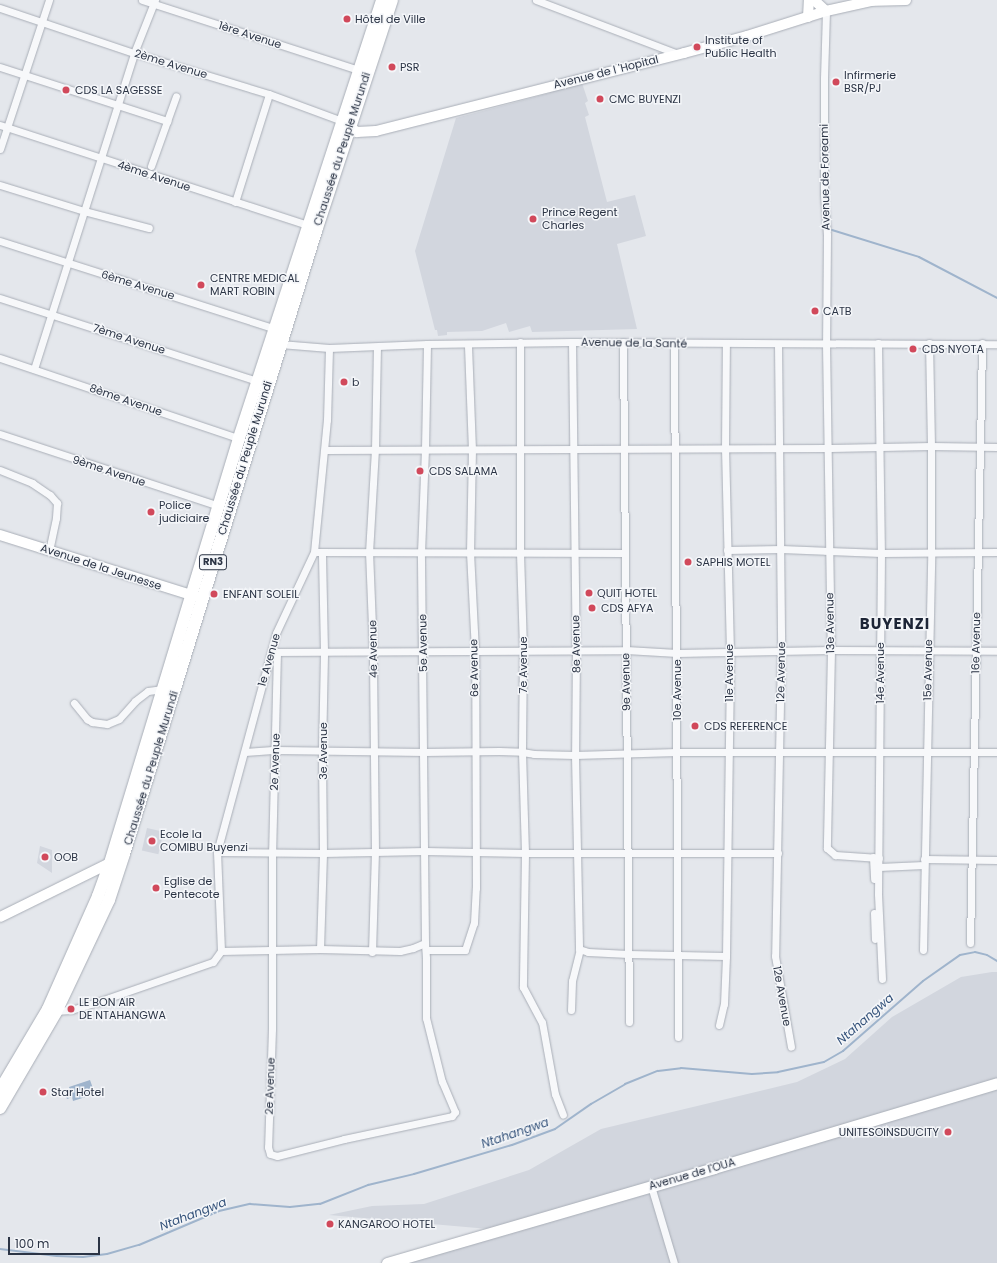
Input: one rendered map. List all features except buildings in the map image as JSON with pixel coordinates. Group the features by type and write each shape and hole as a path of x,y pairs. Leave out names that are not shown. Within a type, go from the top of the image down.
{"highway":[{"name":"Chaussée du Peuple Murundi","path":"0,1090 52,1010 110,863 163,689 251,442 276,343 346,124 358,70 382,0"},
{"name":"Chaussée du Peuple Murundi","path":"0,1108 109,900 124,854 239,438 257,381 276,343 276,329 307,226 392,0"}],"main road":[{"name":"Avenue de l'OUA","path":"387,1263 997,1083"}],"street":[{"path":"0,148 3,126 25,75 50,0"},
{"name":"1ère Avenue","path":"142,0 154,2 358,70"},
{"path":"536,0 678,54"},
{"path":"808,17 810,0"},
{"path":"814,0 826,11"},
{"path":"846,0 906,0"},
{"name":"Avenue de l 'Hopital","path":"346,124 357,132 376,131 678,54 826,11 872,1"},
{"path":"34,369 69,264 84,211 134,53 154,2"},
{"name":"2ème Avenue","path":"0,8 134,53 269,94 346,124"},
{"name":"Avenue de Foreami","path":"826,11 824,78 824,192 827,236 826,344"},
{"path":"0,67 167,121"},
{"path":"235,202 269,94"},
{"path":"151,166 176,96"},
{"name":"4ème Avenue","path":"3,126 307,226"},
{"path":"0,185 84,211 149,228"},
{"name":"6ème Avenue","path":"0,241 276,329"},
{"name":"7ème Avenue","path":"0,298 257,381"},
{"name":"Avenue de la Santé","path":"276,343 329,348 520,342 997,344"},
{"name":"7e Avenue","path":"520,342 520,554 523,651 522,752 525,853 523,987 542,1022 555,1094 563,1115"},
{"name":"8e Avenue","path":"571,1010 572,981 579,948 576,853 576,650 572,449 572,342"},
{"name":"9e Avenue","path":"624,342 623,449 629,1022"},
{"name":"10e Avenue","path":"674,343 674,552 677,653 676,853 678,1037"},
{"name":"11e Avenue","path":"719,1025 724,1004 726,956 726,852 730,652 725,449 726,343"},
{"name":"14e Avenue","path":"878,343 881,553 881,752 876,858 879,867 882,979"},
{"name":"15e Avenue","path":"923,950 931,552 929,343"},
{"name":"16e Avenue","path":"970,943 982,343"},
{"name":"5e Avenue","path":"425,946 421,553 426,449 427,344"},
{"name":"6e Avenue","path":"425,946 464,951 467,949 474,923 476,852 474,651 470,553 472,450 468,344"},
{"name":"12e Avenue","path":"778,344 781,651 775,956 791,1047"},
{"name":"13e Avenue","path":"826,344 831,650 827,848 835,855 876,858"},
{"name":"4e Avenue","path":"372,952 375,852 373,651 369,553 375,450 377,347"},
{"name":"1e Avenue","path":"221,951 217,852 274,652 276,633 318,552 325,450 329,348"},
{"name":"8ème Avenue","path":"0,358 251,442"},
{"name":"9ème Avenue","path":"0,434 219,506"},
{"path":"325,450 725,449 879,446 997,447"},
{"path":"0,470 32,484 50,495 57,503 56,518 48,550"},
{"name":"Avenue de la Jeunesse","path":"0,535 196,597"},
{"path":"727,550 781,549 881,553 997,552"},
{"path":"318,552 520,554 625,553"},
{"name":"3e Avenue","path":"318,552 324,651 322,750 323,853 320,950"},
{"path":"274,652 423,650 626,650 677,653 831,650 997,651"},
{"name":"2e Avenue","path":"274,652 276,750 272,853 272,1029 268,1147 270,1154 277,1156 344,1139 452,1116 455,1109 442,1082 426,1018 425,946"},
{"path":"74,703 87,719 92,722 107,724 119,719 135,701 148,691 163,689"},
{"path":"245,752 276,750 373,750 424,752 475,750 575,755 677,752 997,752"},
{"path":"217,852 323,853 425,850 525,853 778,853"},
{"path":"0,916 110,863 124,854"},
{"path":"875,939 876,858"},
{"path":"879,867 924,862 997,860"},
{"path":"52,1010 70,1010 214,962 221,951 320,950 372,952 400,951 425,946"},
{"path":"579,948 628,954 726,956"},
{"path":"651,1186 674,1263"}],"shaded area":[{"name":"Prince Regent Charles","path":"582,83 588,101 585,103 589,115 585,117 607,202 635,195 646,236 617,244 637,329 532,332 530,326 509,332 506,323 482,331 447,332 447,335 438,336 437,330 435,330 415,251 456,118"},
{"name":"Ecole la COMIBU Buyenzi","path":"147,828 164,832 158,854 142,850"},
{"name":"OOB","path":"40,846 52,850 52,873 37,863"},
{"path":"997,972 997,1263 387,1263 500,1230 329,1215 372,1206 424,1204 529,1170 601,1129 797,1082 845,1059 892,1017 961,977"}],"water":[{"path":"90,1080 95,1094 73,1101 72,1097 67,1099 65,1094 70,1092 69,1087"}],"waterway":[{"path":"832,230 919,257 997,298"},
{"name":"Ntahangwa","path":"0,1249 57,1256 83,1257 107,1254 139,1245 219,1211 250,1204 290,1207 320,1204 368,1185 414,1174 512,1145 555,1129 591,1104 625,1084 658,1071 681,1068 752,1074 778,1072 824,1062 843,1051 923,981 960,955 975,952 987,955 997,961"}],"place":[{"name":"Hôtel de Ville","path":"347,19"},
{"name":"Institute of Public Health","path":"697,47"},
{"name":"PSR","path":"392,67"},
{"name":"Infirmerie BSR/PJ","path":"836,82"},
{"name":"CDS LA SAGESSE","path":"66,90"},
{"name":"CMC BUYENZI","path":"600,99"},
{"name":"Prince Regent Charles","path":"533,219"},
{"name":"CENTRE MEDICAL MART ROBIN","path":"201,285"},
{"name":"CATB","path":"815,311"},
{"name":"CDS NYOTA","path":"913,349"},
{"name":"b","path":"344,382"},
{"name":"CDS SALAMA","path":"420,471"},
{"name":"Police judiciaire","path":"151,512"},
{"name":"SAPHIS MOTEL","path":"688,562"},
{"name":"QUIT HOTEL","path":"589,593"},
{"name":"ENFANT SOLEIL","path":"214,594"},
{"name":"CDS AFYA","path":"592,608"},
{"name":"CDS REFERENCE","path":"695,726"},
{"name":"Ecole la COMIBU Buyenzi","path":"152,841"},
{"name":"OOB","path":"45,857"},
{"name":"Eglise de Pentecote","path":"156,888"},
{"name":"LE BON AIR DE NTAHANGWA","path":"71,1009"},
{"name":"Star Hotel","path":"43,1092"},
{"name":"UNITESOINSDUCITY","path":"948,1132"},
{"name":"KANGAROO HOTEL","path":"330,1224"}],"district":[{"name":"BUYENZI","path":"895,624"}]}
